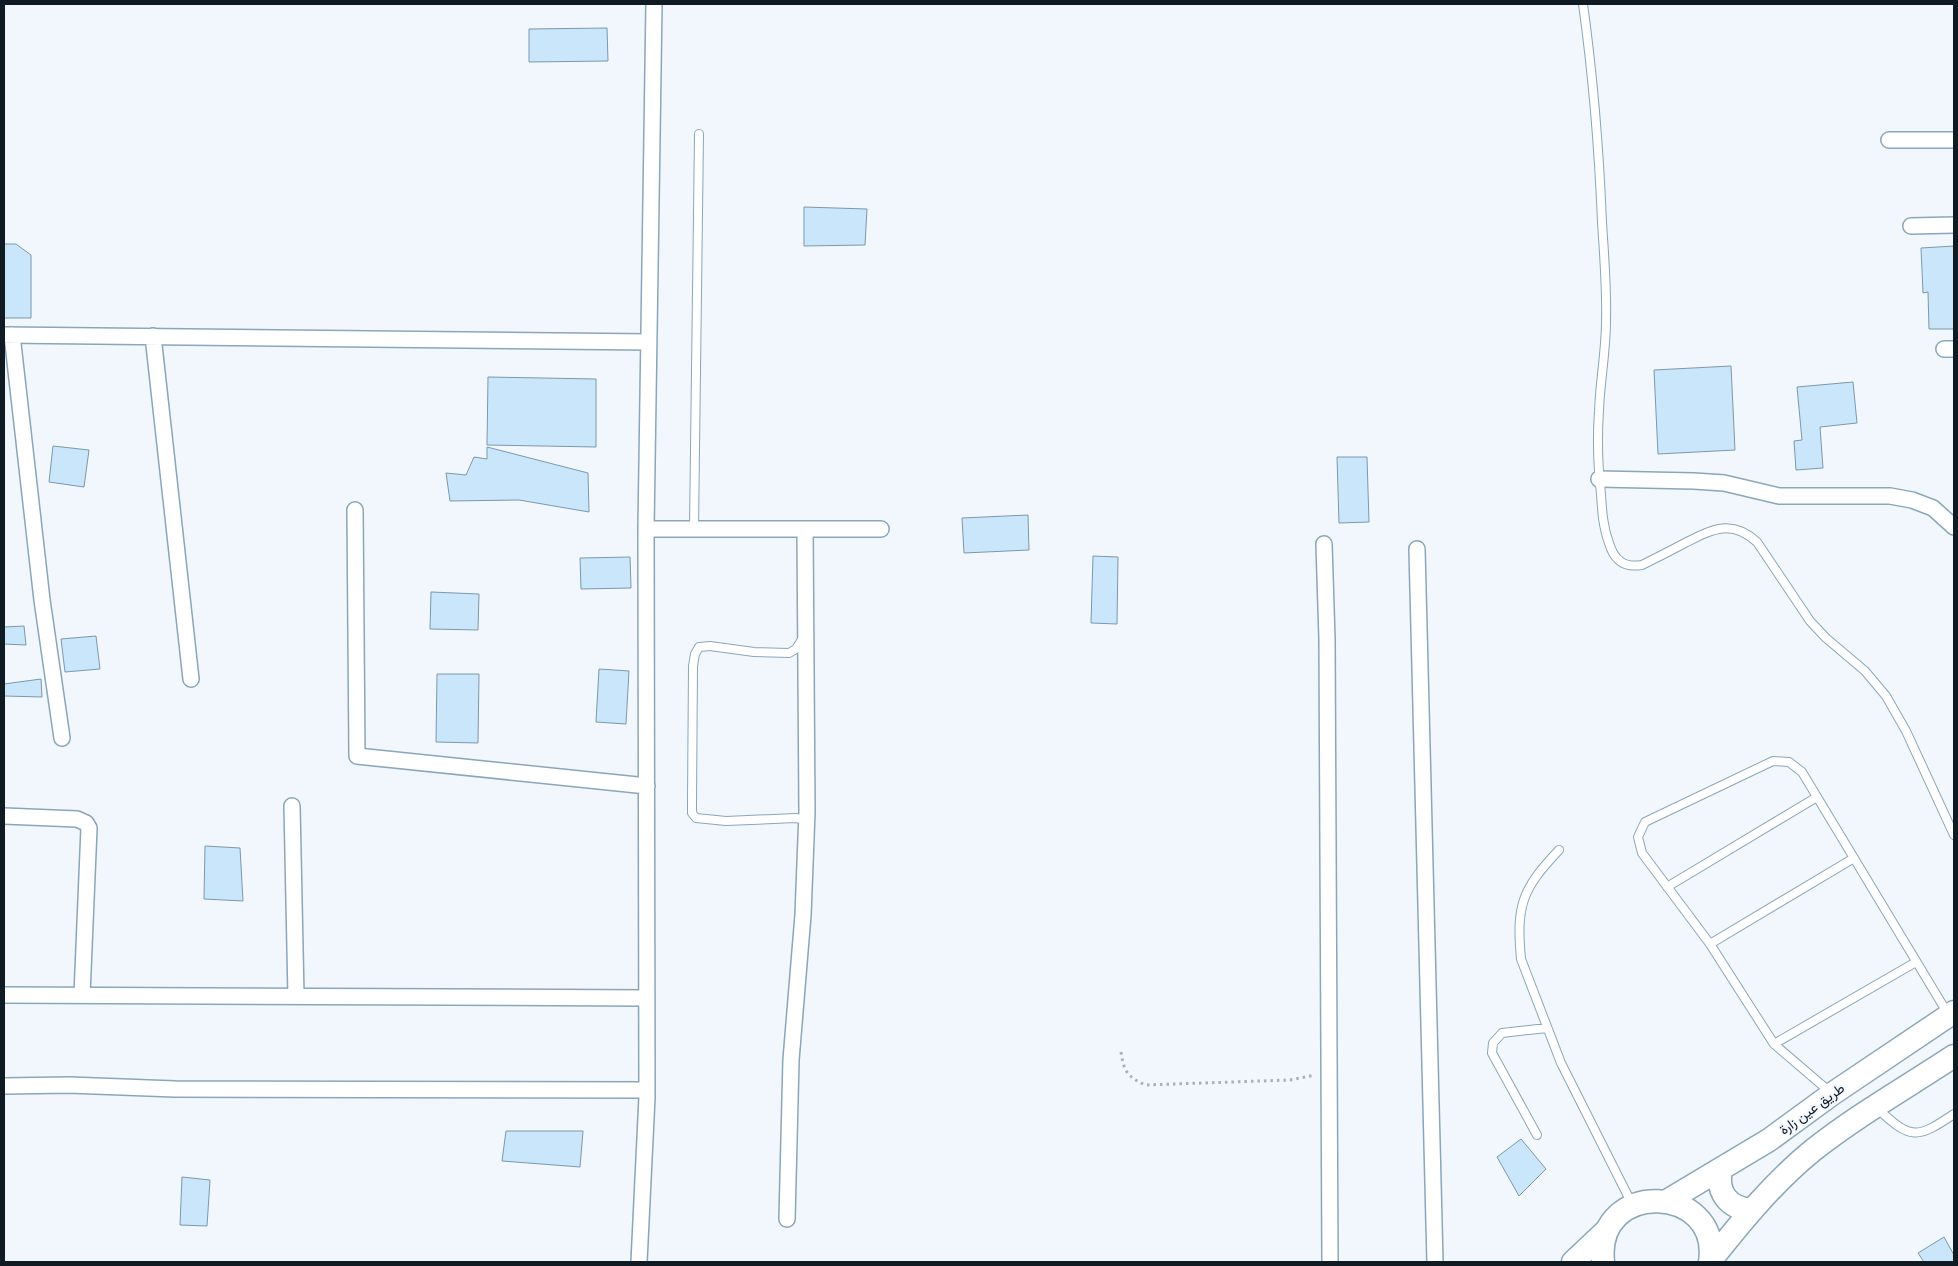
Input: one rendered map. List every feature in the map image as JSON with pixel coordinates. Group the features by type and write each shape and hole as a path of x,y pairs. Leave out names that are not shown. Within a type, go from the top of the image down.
{"main road":[{"name":"طريق عين زارة","path":"1667,1201 1769,1140 1832,1094 1952,1014"},
{"path":"1711,1261 1751,1210 1776,1184 1812,1152 1954,1056"},
{"path":"1720,1170 1720,1187 1728,1201 1735,1206 1751,1210"},
{"path":"1573,1262 1619,1216 1632,1206 1644,1201 1667,1201 1680,1205 1691,1212 1700,1222 1706,1233 1710,1246 1711,1261"},
{"path":"1604,1262 1604,1241 1608,1229"}],"street":[{"path":"639,1262 647,1090 646,529 654,4"},
{"path":"1889,140 1954,140"},
{"path":"1911,226 1954,225"},
{"path":"62,738 8,335 649,342"},
{"path":"153,336 191,679"},
{"path":"1599,479 1694,481 1724,484 1779,496 1890,496 1912,500 1932,508 1954,527"},
{"path":"355,510 357,756 647,786"},
{"path":"646,529 881,529"},
{"path":"787,1219 791,1060 802,915 806,820 805,529"},
{"path":"1324,544 1328,648 1330,1262"},
{"path":"1417,550 1435,1262"},
{"path":"292,806 296,996"},
{"path":"4,816 77,819 86,823 89,828 82,995"},
{"path":"4,995 647,998"},
{"path":"4,1086 69,1085 175,1089 647,1090"}],"lane":[{"path":"1583,4 1592,73 1600,166 1605,286 1605,352 1598,433 1599,479 1608,542 1613,554 1618,561 1626,565 1642,565 1716,529 1736,529 1744,532 1757,542 1810,621 1826,638 1865,671 1893,707 1954,835"},
{"path":"694,529 699,134"},
{"path":"806,634 796,649 789,653 754,652 699,646 695,654 693,666 692,802 692,813 696,818 726,821 796,818 806,820"},
{"path":"1832,1094 1774,1044 1710,944 1642,853 1638,837 1645,822 1774,761 1789,762 1802,772 1916,962 1952,1014"},
{"path":"1667,887 1817,797"},
{"path":"1559,850 1531,882 1522,903 1520,918 1521,959 1561,1063 1632,1206"},
{"path":"1710,944 1854,858"},
{"path":"1774,1044 1916,962"},
{"path":"1537,1135 1492,1053 1492,1048 1493,1043 1502,1033 1547,1028"},
{"path":"1876,1107 1895,1125 1905,1131 1915,1133 1930,1129 1954,1114"}],"path":[{"path":"1121,1052 1123,1068 1131,1078 1145,1085 1290,1080 1328,1072"}],"building":[{"path":"607,28 608,61 529,62 529,29"},
{"path":"804,207 867,209 865,245 804,246"},
{"path":"4,244 16,244 31,255 31,318 4,318"},
{"path":"1954,246 1954,329 1929,329 1928,292 1923,293 1921,248"},
{"path":"1731,366 1735,450 1658,454 1654,370"},
{"path":"488,377 596,379 596,447 487,445"},
{"path":"1853,382 1857,423 1820,427 1823,468 1796,470 1794,441 1802,440 1797,387"},
{"path":"53,446 89,450 84,487 49,482"},
{"path":"487,447 588,473 589,512 519,500 450,501 446,473 466,475 474,457 487,459"},
{"path":"1337,457 1367,457 1369,522 1339,523"},
{"path":"1028,515 1029,550 964,553 962,518"},
{"path":"1093,556 1118,557 1117,624 1091,623"},
{"path":"630,557 631,588 581,589 580,558"},
{"path":"431,592 479,594 478,630 430,629"},
{"path":"24,626 26,645 4,644 4,627"},
{"path":"96,636 100,669 65,672 61,639"},
{"path":"599,669 629,671 626,724 596,722"},
{"path":"437,674 479,674 478,743 436,742"},
{"path":"41,679 42,697 4,696 4,684"},
{"path":"205,846 240,848 243,901 204,899"},
{"path":"506,1131 583,1131 580,1167 502,1161"},
{"path":"1521,1139 1546,1169 1519,1196 1497,1157"},
{"path":"182,1177 210,1180 207,1226 180,1225"},
{"path":"1944,1237 1954,1255 1954,1262 1924,1262 1918,1253"}]}
